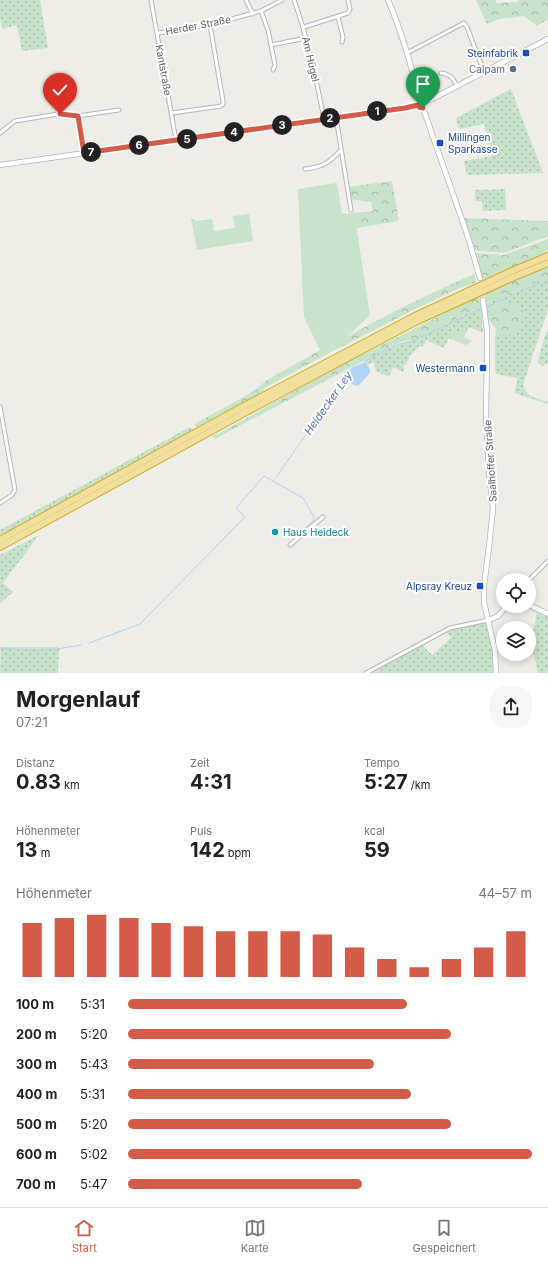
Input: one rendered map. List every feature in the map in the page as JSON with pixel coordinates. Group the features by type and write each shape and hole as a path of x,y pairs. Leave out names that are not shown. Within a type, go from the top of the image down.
{"highway":[{"path":"0,540 244,406 408,320 512,271 548,256"},
{"path":"0,547 246,412 415,322 548,263"}],"street":[{"name":"Kantstraße","path":"151,0 176,140"},
{"path":"246,0 253,14"},
{"name":"Herder Straße","path":"158,33 210,25 253,14 282,0"},
{"name":"Am Hügel","path":"294,0 304,27 324,119"},
{"path":"304,27 350,12 348,0"},
{"path":"388,0 407,53 420,99 418,105"},
{"path":"261,11 268,30 275,65 274,70"},
{"path":"338,17 343,37 342,42"},
{"path":"407,53 464,23 467,27 484,72"},
{"path":"172,113 221,106 223,104 210,25"},
{"path":"271,45 306,38"},
{"path":"423,108 426,101 548,39"},
{"path":"441,73 450,75 454,79 457,86"},
{"path":"420,99 426,101"},
{"path":"0,165 418,105 419,107 423,108 466,230 480,278"},
{"path":"0,133 15,121 58,114 78,116 119,110"},
{"path":"78,116 84,153"},
{"path":"336,117 351,210"},
{"path":"305,169 317,168 325,165 341,150"},
{"name":"Saalhoffer Straße","path":"483,300 487,341 486,418 493,508 490,547 484,586 484,602 495,651 496,673"},
{"path":"0,407 15,490 14,493 0,503"},
{"path":"290,545 323,517"},
{"path":"536,573 548,561"},
{"path":"536,608 548,614"},
{"path":"366,673 454,626 489,620 501,613"}],"green space":[{"path":"0,0 40,0 48,48 22,51 17,25 3,29 0,20"},
{"path":"476,0 495,0 497,3 517,2 520,0 548,0 548,19 537,26 524,16 499,19 487,24"},
{"path":"511,89 543,173 467,175 464,161 492,156 484,124 459,129 456,118"},
{"path":"392,181 399,221 356,228 354,213 373,211 371,202 350,199 348,187"},
{"path":"337,183 342,214 354,213 370,315 346,338 320,350 304,317 298,189"},
{"path":"505,189 505,210 483,211 482,201 475,201 475,190"},
{"path":"249,214 253,241 197,250 191,218 197,221 212,219 214,231 235,228 233,216"},
{"path":"464,218 548,221 548,236 504,253 478,251 475,249"},
{"path":"548,239 548,252 483,280 476,254 504,255"},
{"path":"548,266 548,277 486,303 485,294"},
{"path":"474,274 476,282 417,308 335,350 264,388 263,392 198,427 195,426 196,423 242,398 267,380 320,350 405,306"},
{"path":"548,277 548,309 523,385 530,395 548,402 548,404 514,393 518,378 496,374 495,337 498,337 521,307 503,304 503,301 487,308 486,303"},
{"path":"479,296 481,308 412,340 404,341 390,347 216,439 211,436 218,434 332,370"},
{"path":"503,301 504,304 523,308 521,332 495,337 496,329 489,320 487,308"},
{"path":"481,308 483,333 469,327 467,331 462,328 459,332 455,330 451,339 449,338 444,348 426,340 423,347 419,346 411,354 406,365 405,364 403,367 405,368 403,372 393,367 389,377 376,371 374,362 368,365 365,360 388,348 412,340"},
{"path":"461,328 467,331 464,337 472,341 466,345 451,339 455,330 459,332"},
{"path":"546,332 548,332 548,363 543,366 539,364 538,360"},
{"path":"190,427 194,429 0,536 0,530"},
{"path":"39,535 3,583 13,592 0,603 0,555"},
{"path":"537,612 548,618 548,673 538,673 535,661 535,621"},
{"path":"489,620 496,673 366,673 407,650 422,645 432,655 451,638 445,630"},
{"path":"1,647 59,647 58,673 0,673"}],"water":[{"path":"366,362 370,373 358,386 351,384 347,380 350,370"}],"waterway":[{"path":"487,307 537,284 548,283"},
{"name":"Heidecker Ley","path":"364,362 392,347 410,342 481,309"},
{"name":"Heidecker Ley","path":"349,372 356,366"},
{"name":"Heidecker Ley","path":"277,476 347,376"},
{"name":"Heidecker Ley","path":"89,643 140,624 245,517 236,508 264,476 273,481 274,480"},
{"path":"273,481 303,498 314,517 313,521 300,532"},
{"name":"Heidecker Ley","path":"0,648 36,651 81,645"}],"place":[{"name":"Steinfabrik","path":"526,53"},
{"name":"Calpam","path":"513,69"},
{"name":"Millingen Sparkasse","path":"440,143"},
{"name":"Westermann","path":"483,368"},
{"name":"Haus Heideck","path":"275,532"},
{"name":"Alpsray Kreuz","path":"480,586"}],"route":[{"path":"60,114 78,116 84,153 418,105 419,107 423,108"}]}
